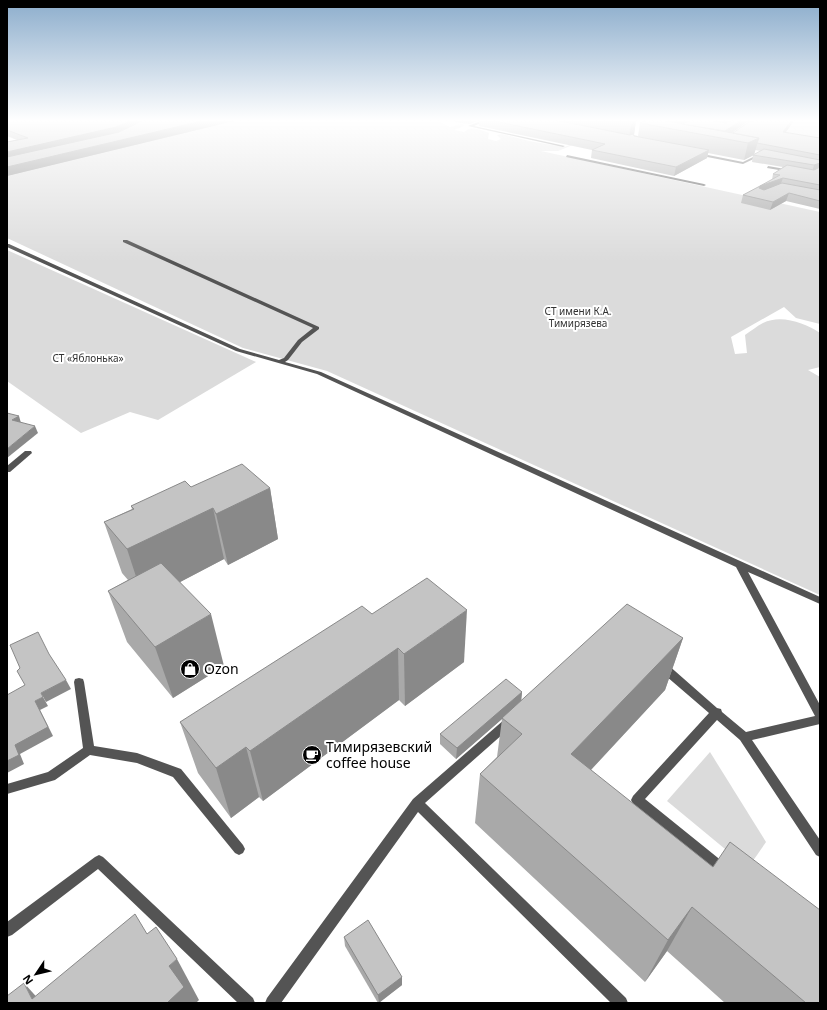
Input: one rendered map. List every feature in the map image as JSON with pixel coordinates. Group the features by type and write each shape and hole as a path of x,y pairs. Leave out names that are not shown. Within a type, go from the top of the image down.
{"street":[{"path":"620,167 704,185"},
{"path":"773,167 797,172"},
{"path":"125,241 317,328 300,341 282,362"},
{"path":"7,245 238,350 319,373 820,601"},
{"path":"7,470 28,453"},
{"path":"740,565 820,714"},
{"path":"652,658 716,712 744,738 820,851"},
{"path":"79,682 89,750"},
{"path":"716,712 637,800 734,878"},
{"path":"272,1003 417,803 517,715"},
{"path":"744,738 820,719"},
{"path":"7,790 51,776 89,750 137,758 177,773 239,849"},
{"path":"417,803 622,1003"},
{"path":"7,930 99,861 248,1003"}],"green space":[{"name":"СТ имени К.А. Тимирязева","path":"43,167 615,167 820,212 820,324 796,318 784,307 731,337 735,354 747,353 745,335 761,324 770,320 777,319 793,321 820,333 820,367 808,370 820,377 820,595 327,371 243,348 7,238 7,176"},
{"name":"СТ «Яблонька»","path":"7,250 256,362 158,420 130,412 81,433 7,381"},
{"path":"710,752 766,842 748,868 667,801"}],"building":[{"path":"784,167 799,167 814,170 820,167 820,185 783,178 760,186 780,175 773,174"},
{"path":"782,183 820,190 820,201 789,193 773,202 743,195 760,186 759,188 764,190"},
{"path":"7,413 19,416 12,420 35,426 7,449"},
{"path":"242,464 270,488 216,514 213,508 127,549 104,522 134,509 131,506 185,481 191,487"},
{"path":"161,563 211,614 155,647 108,591"},
{"path":"427,578 467,610 404,654 398,648 250,751 246,747 216,768 180,722 362,606 372,614"},
{"path":"627,604 683,638 571,754 713,867 730,842 820,910 820,1003 806,1003 692,907 668,940 480,774 522,734 502,718"},
{"path":"38,632 49,654 66,680 41,693 43,697 35,701 48,727 15,745 19,755 7,761 7,695 25,685 17,671 20,668 10,645"},
{"path":"506,679 522,692 457,748 440,734"},
{"path":"135,914 147,934 156,927 177,959 169,966 184,987 167,1003 7,1003 7,996 24,983 32,999"},
{"path":"368,920 402,977 378,995 344,937"}],"place":[{"name":"Ozon","path":"190,669"},
{"name":"Тимирязевский coffee house","path":"312,755"}]}
